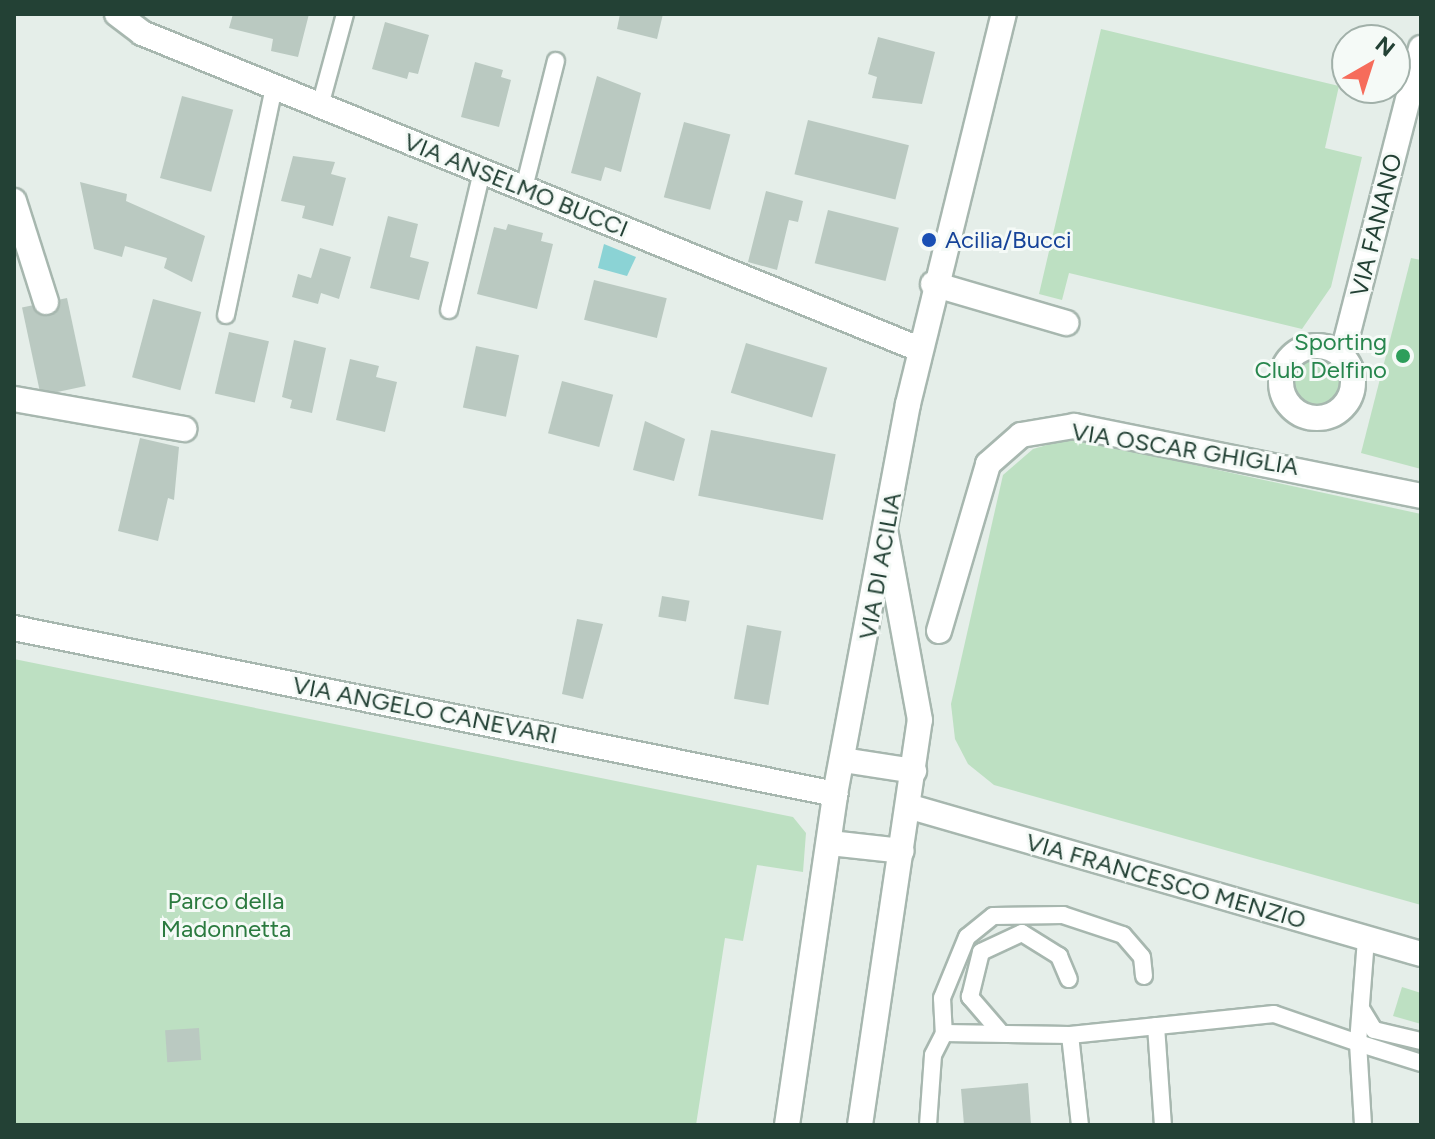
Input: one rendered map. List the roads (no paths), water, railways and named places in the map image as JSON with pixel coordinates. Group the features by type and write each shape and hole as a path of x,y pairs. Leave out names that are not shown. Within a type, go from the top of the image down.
{"street":[{"name":"VIA ANSELMO BUCCI","path":"117,14 137,31 919,349"},
{"name":"VIA DI ACILIA","path":"787,1125 835,794 919,349 933,284 1004,14"},
{"name":"VIA FANANO","path":"1342,356 1421,48"},
{"path":"14,201 46,302"},
{"path":"933,284 1066,323"},
{"path":"14,399 184,429"},
{"name":"VIA OSCAR GHIGLIA","path":"939,631 988,464 1021,435 1074,426 1421,496"},
{"path":"860,1125 911,807 919,698 886,535"},
{"name":"VIA ANGELO CANEVARI","path":"14,628 835,794"},
{"path":"843,760 914,771"},
{"name":"VIA FRANCESCO MENZIO","path":"911,807 1421,954"},
{"path":"830,843 902,851"}],"lane":[{"path":"320,106 345,14"},
{"path":"524,188 556,61"},
{"path":"226,315 274,87"},
{"path":"449,310 482,172"},
{"path":"928,1125 933,1055 944,1033 942,998 967,937 993,916 1063,915 1123,935 1142,957 1144,976"},
{"path":"1001,1033 970,997 981,952 1022,933 1059,956 1069,979"},
{"path":"1363,1125 1358,1043 1366,939"},
{"path":"1362,1010 1374,1030 1421,1041"},
{"path":"944,1033 1070,1035 1274,1014 1421,1063"},
{"path":"1156,1026 1163,1125"},
{"path":"1070,1035 1080,1125"}],"water":[{"path":"604,244 636,257 627,276 598,268"}],"place":[{"name":"Acilia/Bucci","path":"929,240"},
{"name":"Sporting Club Delfino","path":"1403,356"}],"park label":[{"name":"Parco della Madonnetta","path":"226,915"}]}
